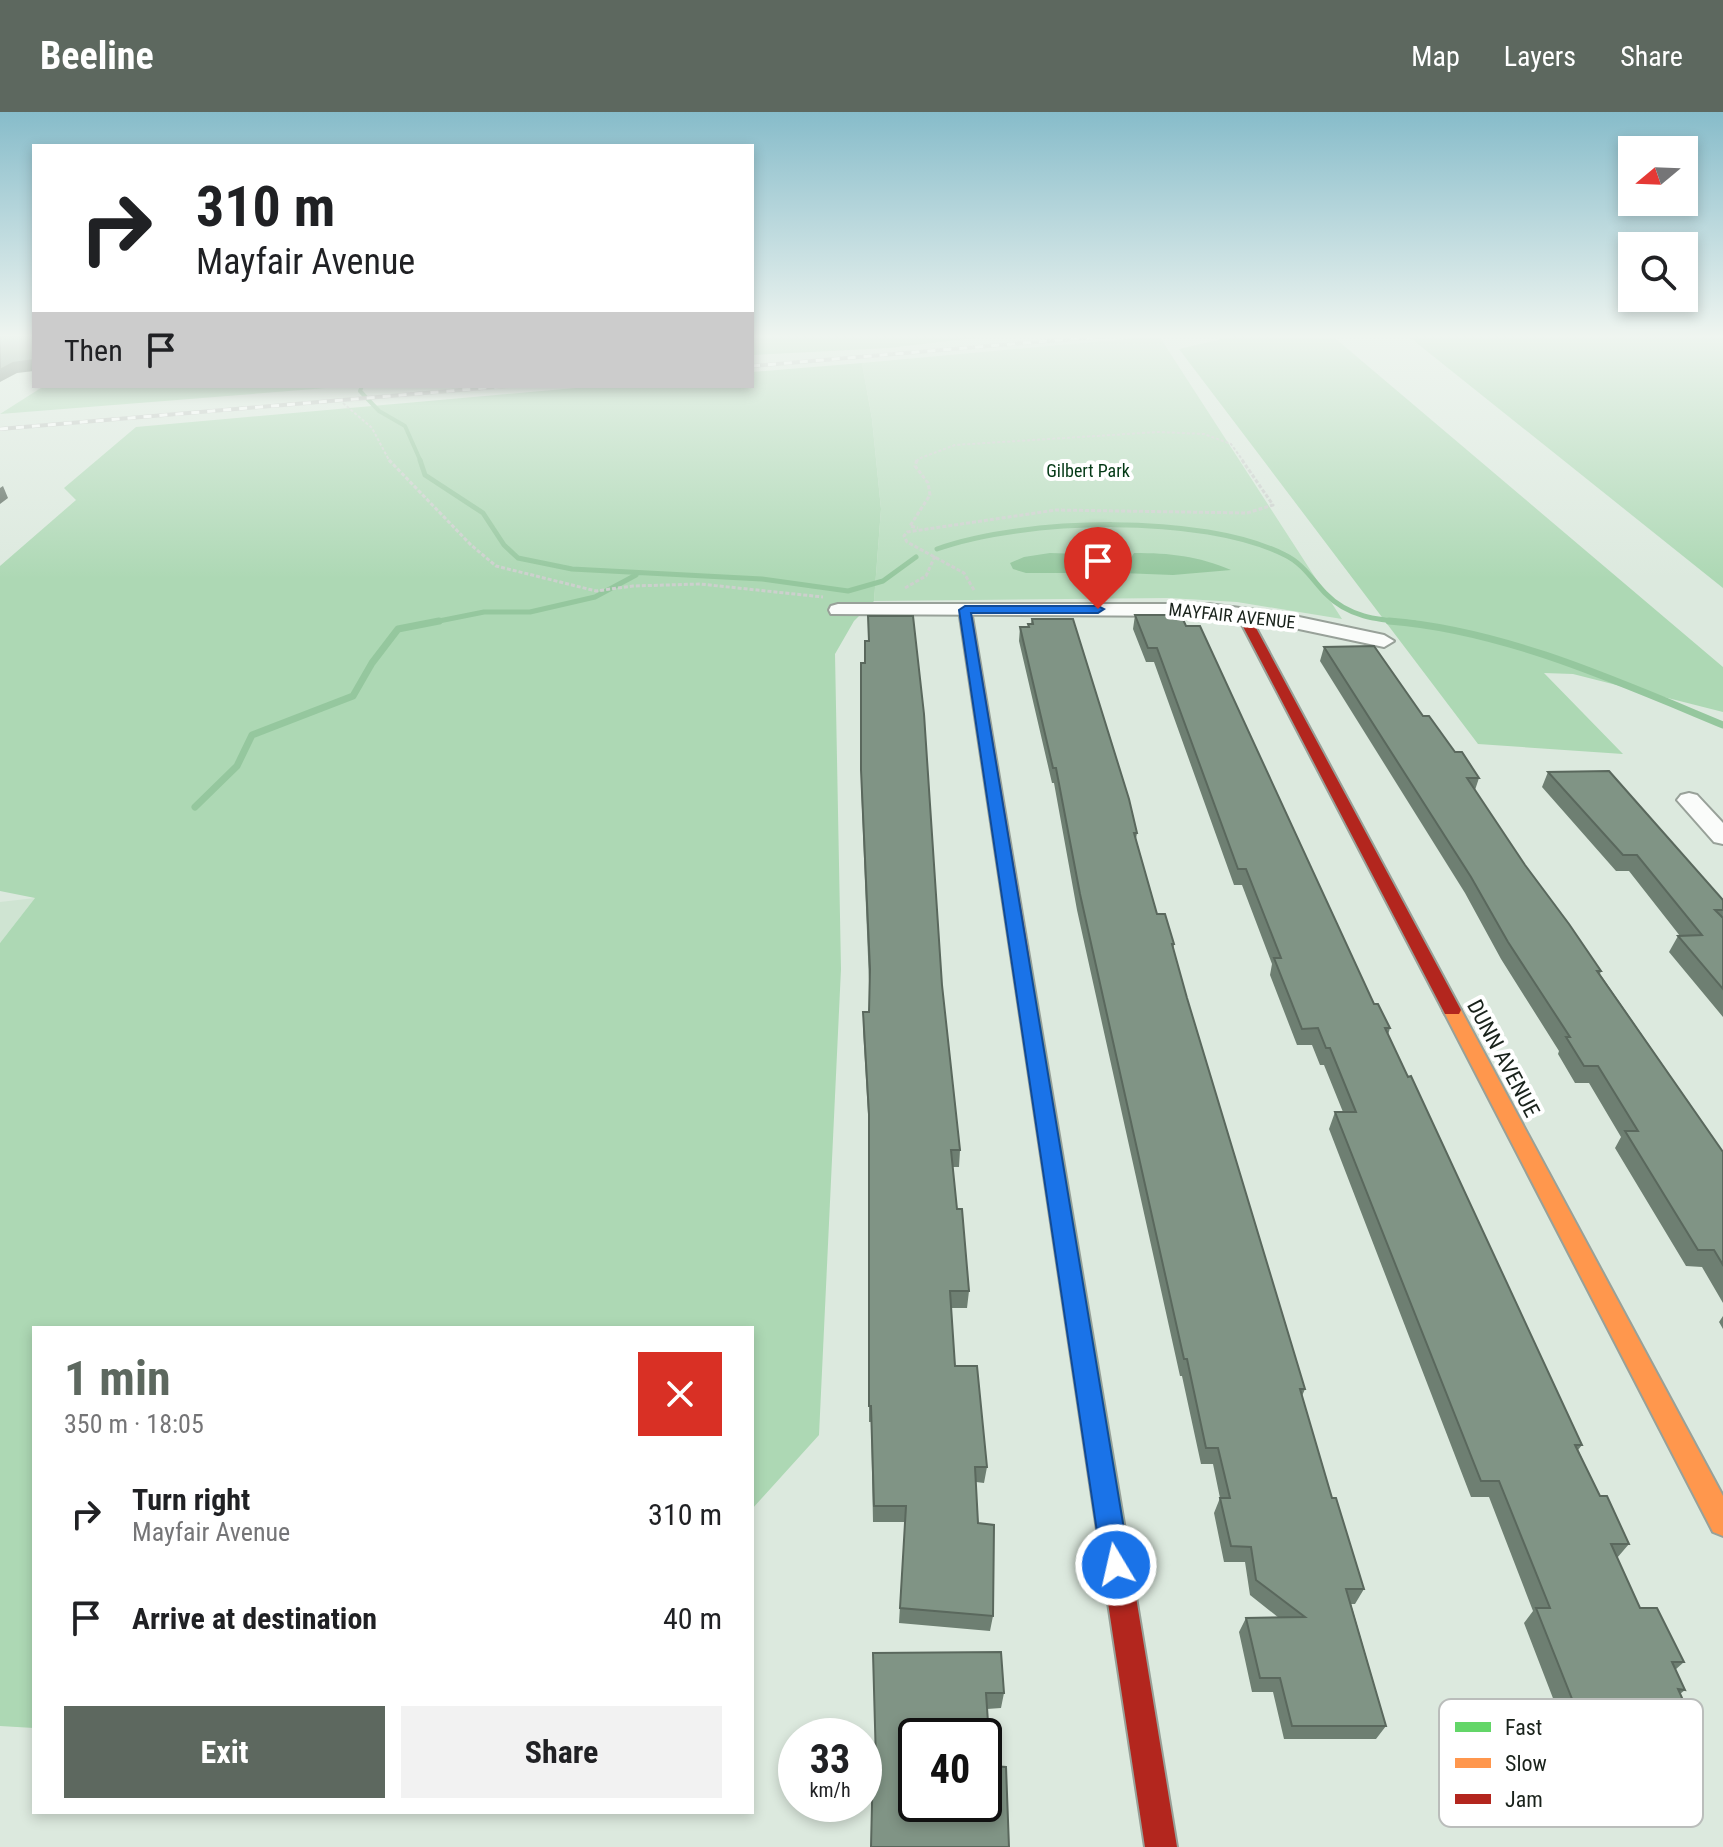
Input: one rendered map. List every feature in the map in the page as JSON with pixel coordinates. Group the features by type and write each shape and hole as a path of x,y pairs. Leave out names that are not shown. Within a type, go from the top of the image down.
{"street":[{"name":"MAYFAIR AVENUE","path":"845,610 1185,609 1314,625 1384,641"},
{"path":"973,610 1161,1847"},
{"name":"DUNN AVENUE","path":"1243,615 1723,1523"},
{"path":"1689,800 1723,837"}],"path":[{"path":"359,417 372,428 390,463 496,566 596,591 633,586 700,584 834,599 845,610"},
{"path":"918,528 910,526 930,495 930,489 915,466 918,459 955,445 1158,432 1204,434 1231,444 1273,505 1247,513 1056,510 918,528 904,536 914,547 964,573 971,581 973,610"},
{"path":"901,590 928,576 935,556"}],"shaded area":[{"path":"249,417 872,417 881,509 874,601 854,621 835,654 841,969 819,1435 754,1507 754,1326 32,1326 32,1728 0,1726 0,943 35,898 0,891 0,566 76,500 64,488 136,427"},
{"path":"1230,417 1428,417 1723,667 1723,712 1573,674 1544,673 1623,754 1478,744"},
{"path":"1509,417 1723,417 1723,588"},
{"path":"1050,553 1081,554 1095,561 1084,573 1026,573 1013,569 1010,563 1024,557"},
{"path":"1134,553 1184,556 1231,570 1173,575 1121,573"},
{"path":"35,898 0,943 0,902"}],"green space":[{"name":"Gilbert Park","path":"1211,417 1342,619 1237,602 1169,598 874,601 881,509 872,419"}],"building":[{"path":"1135,615 1181,615 1186,626 1200,626 1582,1445 1575,1445 1600,1496 1607,1496 1629,1544 1611,1544 1640,1608 1657,1608 1684,1662 1672,1662 1685,1690 1678,1689 1682,1699 1572,1699 1536,1608 1550,1608 1499,1481 1481,1481 1335,1112 1356,1112 1330,1048 1326,1048 1318,1028 1302,1029 1274,958 1281,958 1246,869 1238,869 1157,648 1148,648"},
{"path":"868,616 913,616 924,714 942,985 960,1150 951,1150 957,1209 962,1209 969,1291 950,1291 955,1366 977,1366 987,1467 975,1467 978,1523 994,1525 993,1616 900,1608 906,1506 874,1506 869,1406 869,1114 863,1012 869,1012 870,969 861,770 861,663 865,663 865,641 869,641"},
{"path":"1032,619 1073,619 1129,799 1137,833 1134,833 1157,914 1165,914 1174,944 1187,998 1305,1389 1300,1389 1332,1498 1336,1498 1364,1589 1346,1589 1386,1726 1292,1726 1280,1678 1260,1678 1246,1618 1305,1617 1256,1580 1251,1547 1231,1546 1220,1498 1230,1498 1218,1448 1206,1448 1187,1359 1184,1359 1080,894 1056,768 1053,768 1020,627 1029,627 1028,624 1033,624"},
{"path":"1374,646 1423,716 1429,716 1455,752 1462,752 1479,778 1467,778 1723,1152 1723,1265 1714,1250 1698,1250 1625,1131 1638,1131 1598,1066 1584,1066 1566,1037 1570,1037 1508,942 1471,877 1324,647"},
{"path":"1609,771 1723,900 1723,910 1715,910 1723,918 1723,989 1678,936 1702,935 1637,855 1623,855 1548,772"},
{"path":"1001,1652 1004,1693 986,1693 988,1718 898,1718 898,1822 1002,1822 1002,1767 1006,1767 1009,1847 871,1847 872,1822 882,1822 882,1718 875,1718 873,1653"}],"waterway":[{"path":"389,417 405,426 421,462"},
{"path":"420,460 425,475 483,513 504,545 518,558 572,569 762,579 848,591 883,581 916,557"},
{"path":"937,549 1016,531 1063,526 1161,526 1208,532 1250,541 1291,558 1335,602 1355,613 1415,623"},
{"path":"439,621 484,612 530,612 595,597 636,575"},
{"path":"195,807 237,766 252,735 353,696 372,663 398,629 439,621"},
{"path":"429,623 439,621"},
{"path":"1389,621 1432,626 1517,646 1601,675 1723,725"}],"railway":[{"path":"0,429 142,417"}],"traffic: fast":[{"path":"1021,962 1111,1530"}],"traffic: slow":[{"path":"1452,1010 1723,1523"}],"traffic: jam":[{"path":"965,610 1021,962"},
{"path":"1243,615 1452,1010"},
{"path":"1111,1530 1161,1847"}],"route":[{"path":"1098,609 965,610 1116,1565"}]}
